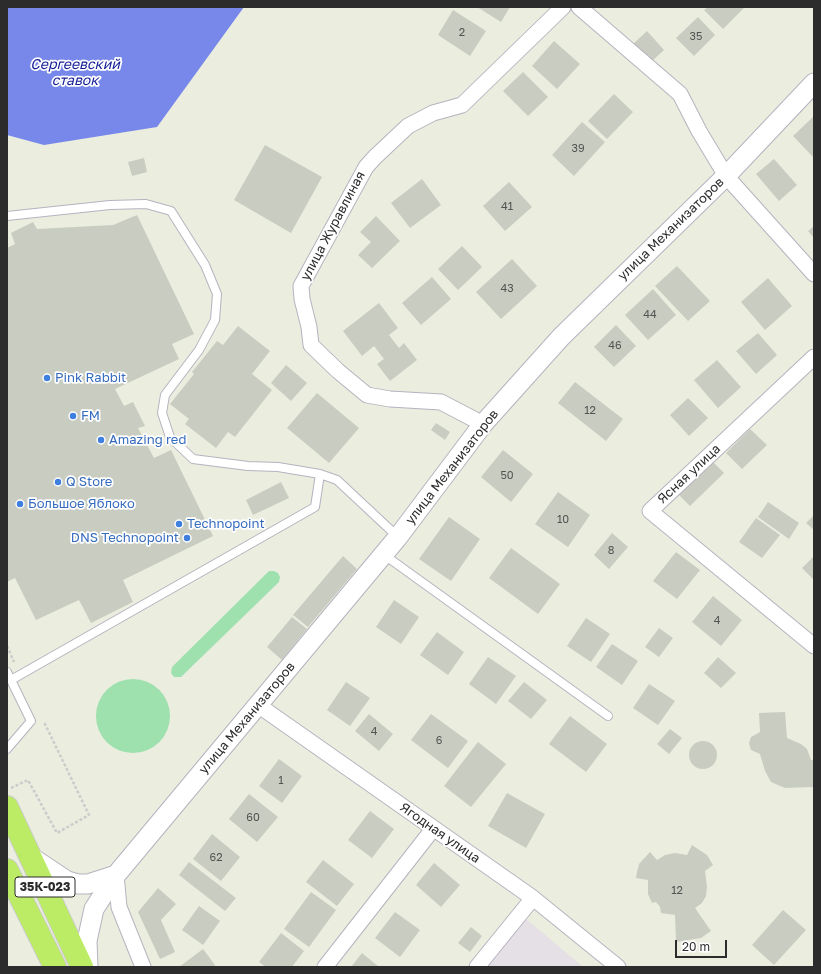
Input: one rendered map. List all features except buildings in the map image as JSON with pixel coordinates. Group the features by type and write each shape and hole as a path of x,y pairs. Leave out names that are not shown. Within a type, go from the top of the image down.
{"main road":[{"name":"35К-023","path":"7,807 82,967"},
{"name":"35К-023","path":"7,870 55,967"}],"street":[{"name":"улица Журавлиная","path":"483,424 441,402 390,399 367,395 338,371 311,345 301,286 366,167 375,157 408,126 433,113 462,105 562,7"},
{"path":"579,7 680,94 699,131 726,176 814,274"},
{"name":"улица Механизаторов","path":"88,967 87,941 94,909 116,875 398,537 483,424 560,337 726,176 814,83"},
{"name":"Ясная улица","path":"814,357 650,511 814,646"},
{"name":"Ягодная улица","path":"258,705 533,898 618,967"},
{"path":"325,967 433,829"},
{"path":"31,858 67,882 88,884 116,875 120,907 143,967"},
{"path":"477,967 533,898"}],"lane":[{"path":"7,216 110,205 146,204 171,212 205,265 217,294 215,320 212,326 199,350 165,395 162,413 170,437 193,459 248,466 278,467 320,474 337,480 398,537"},
{"path":"11,680 315,507 320,474"},
{"path":"383,554 608,716"},
{"path":"7,672 31,720 7,749"}],"path":[{"path":"7,646 21,675"},
{"path":"7,790 28,780 57,833 89,815 42,717"}],"shaded area":[{"path":"525,918 583,967 482,967"}],"green space":[{"path":"269,571 278,573 280,577 279,582 181,677 174,677 171,673 172,667"},
{"path":"133,679 147,682 159,690 167,702 170,716 167,730 159,742 147,750 133,753 119,750 107,742 99,730 96,716 99,702 107,690 119,682"}],"water":[{"name":"Сергеевский ставок","path":"7,7 244,7 157,127 44,145 7,135"}],"place":[{"name":"Pink Rabbit","path":"47,378"},
{"name":"FM","path":"73,416"},
{"name":"Amazing red","path":"101,440"},
{"name":"Q Store","path":"58,482"},
{"name":"Большое Яблоко","path":"20,504"},
{"name":"Technopoint","path":"179,524"},
{"name":"DNS Technopoint","path":"187,538"}]}
